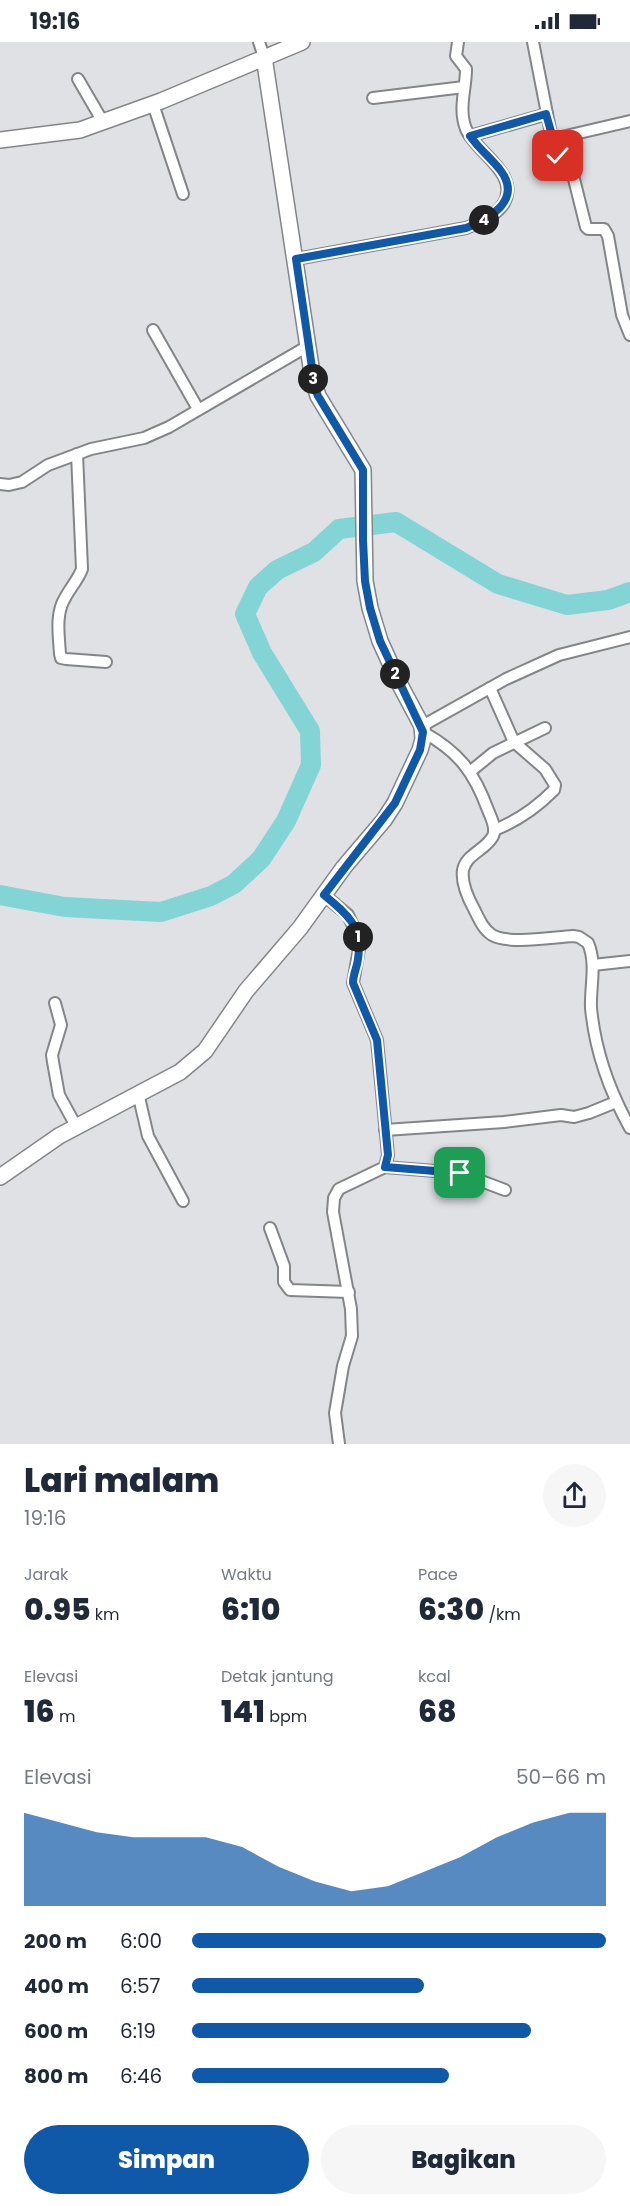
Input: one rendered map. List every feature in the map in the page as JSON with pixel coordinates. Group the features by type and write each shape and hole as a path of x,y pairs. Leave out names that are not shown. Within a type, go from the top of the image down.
{"street":[{"path":"0,140 62,133 103,122 153,104 261,49 302,42"},
{"path":"296,259 466,228 498,211 506,198 508,185 501,172 470,136 462,109 466,69 456,56 458,42"},
{"path":"533,42 546,114 558,158 572,171 586,227 588,230 604,230 608,236 621,309 630,335"},
{"path":"261,49 280,155 283,192 296,259 313,380 318,396 363,470 365,581 380,641 423,729 471,771 482,792 494,825 492,837 482,849 469,858 463,870 463,882 469,900 483,927 493,936 506,940 579,937 588,943 593,965 590,988 592,1011 602,1062 616,1102 630,1128"},
{"path":"78,79 103,122"},
{"path":"373,98 464,87"},
{"path":"153,104 183,194"},
{"path":"470,136 546,114"},
{"path":"553,139 630,121"},
{"path":"153,330 198,409"},
{"path":"0,484 9,485 22,482 48,465 77,454 112,443 144,438 169,427 308,346"},
{"path":"77,454 82,569 63,600 58,618 60,654 61,658 66,659 106,662"},
{"path":"423,729 490,688 559,655 630,637"},
{"path":"490,688 514,742 545,770 555,785 554,790 531,811 516,821 494,830"},
{"path":"471,771 493,753 545,728"},
{"path":"0,1177 34,1152 76,1126 187,1068 205,1051 246,992 300,928 395,803 420,750 423,729"},
{"path":"324,895 348,915 359,939 353,983 377,1040 388,1155 385,1167"},
{"path":"593,965 630,961"},
{"path":"55,1003 61,1024 52,1054 53,1062 59,1095 76,1126"},
{"path":"138,1093 148,1136 183,1202"},
{"path":"385,1130 504,1122 561,1115 574,1117 616,1102"},
{"path":"339,1444 334,1413 343,1366 352,1336 349,1292 333,1212 334,1198 339,1189 385,1167 460,1173 505,1190"},
{"path":"270,1228 284,1266 284,1282 290,1290 349,1292"}],"waterway":[{"path":"0,895 65,907 161,912 211,896 234,884 261,859 286,821 311,765 310,731 262,653 245,614 258,587 277,570 314,552 339,529 396,522 498,584 567,605 608,600 630,592"}],"route":[{"path":"460,1173 385,1167 388,1155 380,1056 373,1028 353,983 359,939 348,915 324,895 395,803 420,750 423,732 380,641 370,608 365,581 363,470 361,463 315,388 296,259 466,228 498,211 506,198 508,185 501,172 470,136 546,114 558,156"}]}
